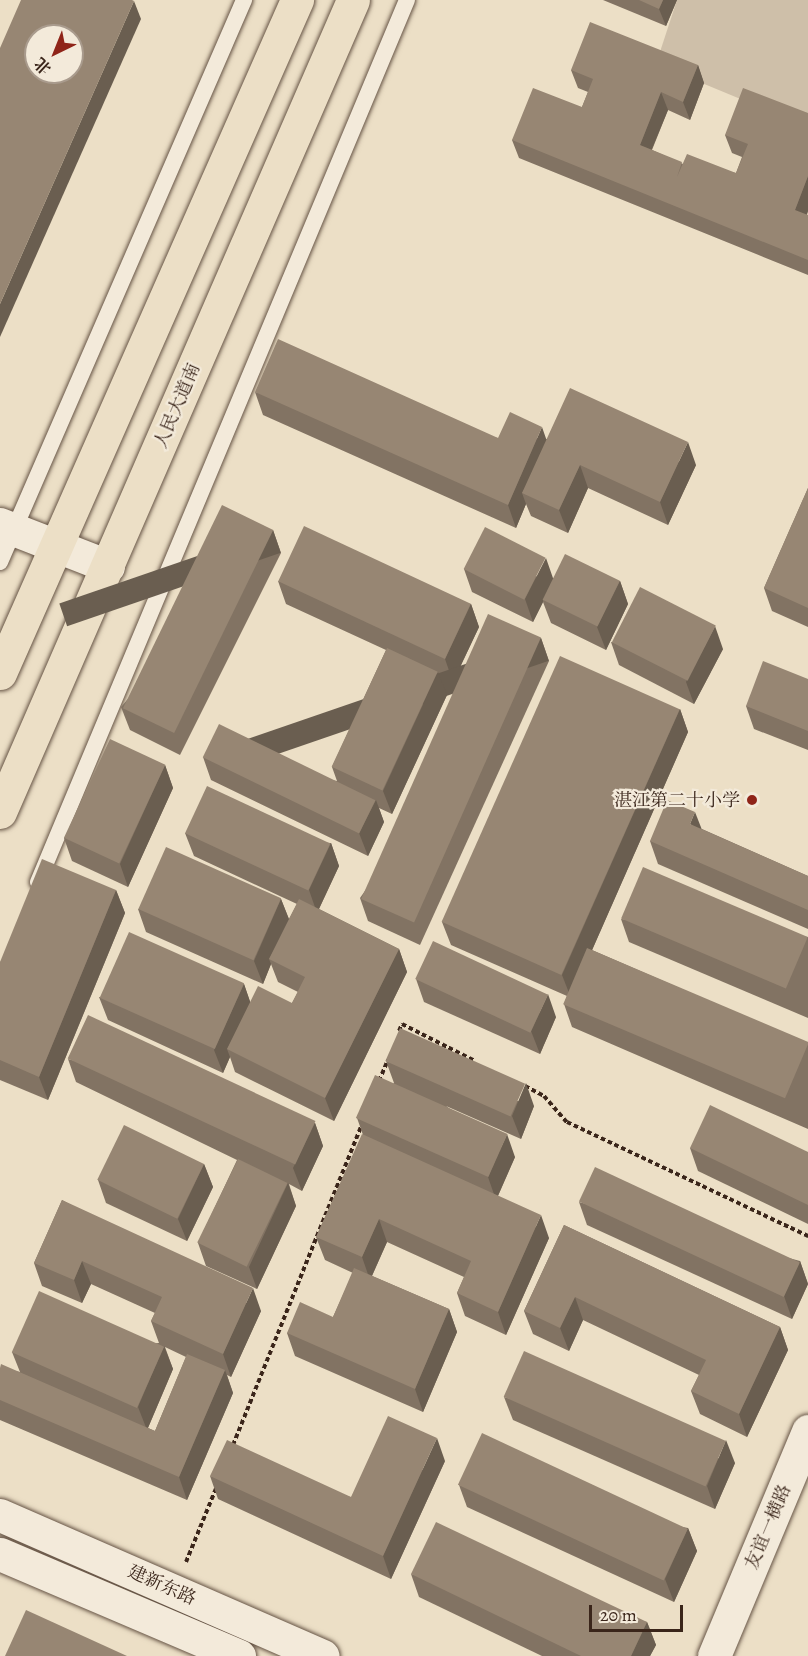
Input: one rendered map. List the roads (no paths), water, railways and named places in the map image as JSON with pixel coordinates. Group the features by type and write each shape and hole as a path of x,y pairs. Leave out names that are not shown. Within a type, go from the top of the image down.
{"main road":[{"path":"0,672 297,0"},
{"name":"人民大道南","path":"0,812 353,0"}],"street":[{"path":"0,524 55,549 108,566"},
{"name":"友谊一横路","path":"714,1656 808,1431"},
{"name":"建新东路","path":"0,1515 323,1656"},
{"name":"建新东路","path":"0,1554 239,1656"}],"lane":[{"path":"0,562 244,0"},
{"path":"31,898 407,0"}],"place":[{"name":"湛江第二十小学","path":"752,800"}]}
